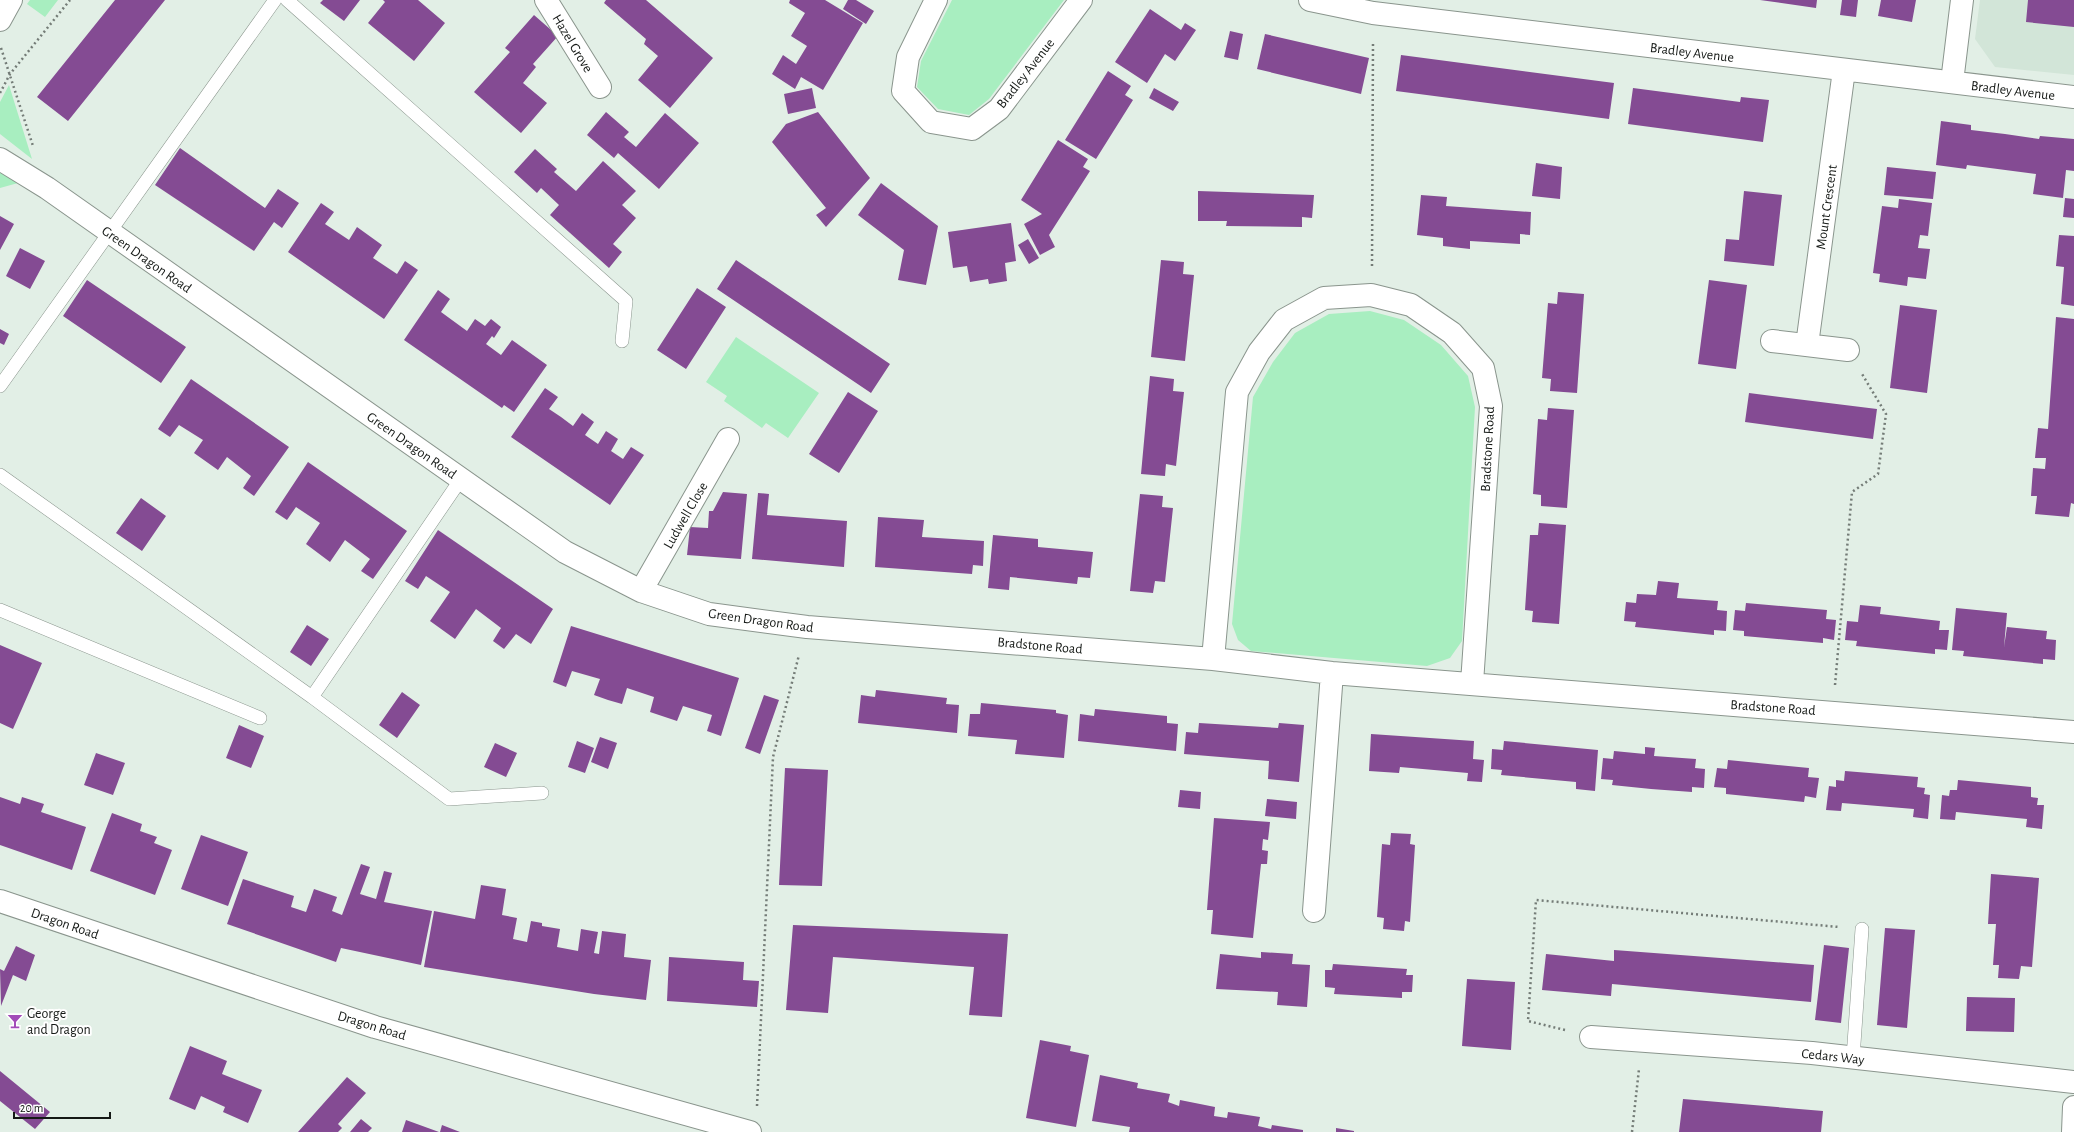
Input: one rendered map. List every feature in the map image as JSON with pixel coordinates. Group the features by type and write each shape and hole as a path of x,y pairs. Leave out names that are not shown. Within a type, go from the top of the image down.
{"street":[{"path":"0,20 11,0"},
{"name":"Hazel Grove","path":"546,0 600,87"},
{"name":"Bradley Avenue","path":"936,0 908,57 903,91 931,122 972,130 999,109 1081,0"},
{"name":"Bradley Avenue","path":"1310,0 1373,13 2074,97"},
{"path":"1952,82 1962,0"},
{"name":"Mount Crescent","path":"1807,345 1844,70"},
{"name":"Green Dragon Road","path":"0,159 47,188 565,552 641,591 709,614 806,627 867,632"},
{"name":"Bradstone Road","path":"1213,659 1237,392 1259,352 1284,320 1324,298 1371,295 1411,305 1452,332 1483,368 1491,406 1472,683"},
{"path":"1772,341 1848,350"},
{"name":"Ludwell Close","path":"641,591 728,439"},
{"name":"Bradstone Road","path":"867,632 1213,659 1332,673 2074,732"},
{"path":"1314,911 1332,673"},
{"name":"Dragon Road","path":"0,901 375,1027 750,1132"},
{"name":"Cedars Way","path":"1591,1037 1853,1058 2074,1082"},
{"path":"2073,1130 2074,1107"}],"lane":[{"path":"0,386 275,0"},
{"path":"287,0 626,301 622,341"},
{"path":"0,475 312,697 449,799 542,793"},
{"path":"312,697 461,479"},
{"path":"0,610 260,718"},
{"path":"1853,1058 1862,929"}],"path":[{"path":"0,93 10,74 70,0"},
{"path":"1371,295 1373,13"},
{"path":"0,44 47,188"},
{"path":"1832,712 1852,492 1878,474 1886,414 1848,350"},
{"path":"756,1108 773,757 806,627"},
{"path":"1591,1037 1528,1021 1536,900 1862,929"},
{"path":"1632,1132 1642,1041"}],"shaded area":[{"path":"1980,0 2074,0 2074,75 1995,67 1975,39"}],"green space":[{"path":"30,0 58,0 45,17 27,4"},
{"path":"952,0 1064,0 989,99 969,115 938,109 917,87 921,61"},
{"path":"9,85 32,159 0,134 0,102"},
{"path":"0,171 18,183 0,188"},
{"path":"1370,311 1404,320 1441,345 1468,376 1475,407 1462,641 1450,658 1427,666 1251,651 1238,640 1232,624 1253,397 1273,362 1295,333 1329,314"},
{"path":"736,337 819,393 788,438 766,423 762,428 724,401 727,396 706,382"}],"building":[{"path":"115,0 165,0 68,121 37,97"},
{"path":"323,0 360,0 344,21 320,3"},
{"path":"383,0 418,0 445,23 414,61 368,23 385,2"},
{"path":"606,0 646,0 713,58 670,108 638,80 658,56 644,44 646,39 604,3"},
{"path":"790,0 825,0 863,23 823,90 801,77 795,89 772,74 783,55 796,64 807,46 791,36 805,13 789,3"},
{"path":"848,0 856,0 874,11 866,24 843,9"},
{"path":"1760,0 1817,0 1816,8"},
{"path":"1842,0 1858,0 1856,17 1840,15"},
{"path":"1881,0 1916,0 1912,22 1878,16"},
{"path":"2028,0 2074,0 2074,27 2026,22"},
{"path":"1150,9 1181,30 1185,23 1196,30 1175,61 1165,54 1147,83 1115,62"},
{"path":"534,15 558,36 533,64 536,67 523,83 547,103 521,133 474,92 510,52 505,48"},
{"path":"1230,31 1243,34 1238,60 1224,57"},
{"path":"1265,34 1369,58 1361,94 1257,69"},
{"path":"1401,55 1614,83 1609,119 1396,91"},
{"path":"1108,71 1131,86 1125,95 1133,100 1096,159 1065,140"},
{"path":"812,88 816,108 788,114 784,94"},
{"path":"1154,88 1179,102 1173,111 1149,98"},
{"path":"1633,88 1740,102 1741,97 1769,100 1763,142 1628,124"},
{"path":"606,112 629,132 624,137 636,147 665,113 699,143 659,189 618,153 614,158 587,135"},
{"path":"818,112 870,178 826,227 816,215 826,208 772,142 786,124"},
{"path":"1941,121 1971,125 1971,130 2039,139 2040,136 2074,139 2074,171 2066,170 2063,198 2033,194 2036,174 1967,165 1966,169 1936,165"},
{"path":"1058,140 1088,159 1083,167 1090,171 1049,235 1055,247 1040,255 1024,224 1042,214 1021,200"},
{"path":"180,148 265,208 278,189 299,203 282,228 274,222 254,251 155,185"},
{"path":"535,149 557,169 554,172 576,191 603,161 636,191 622,205 636,218 613,244 622,252 609,268 550,215 559,205 541,188 537,193 514,172"},
{"path":"1536,163 1562,167 1560,199 1532,196"},
{"path":"1887,167 1936,172 1933,199 1884,195"},
{"path":"881,183 938,226 926,285 898,280 904,250 858,215"},
{"path":"1198,191 1314,195 1312,218 1302,217 1302,227 1226,226 1227,221 1198,221"},
{"path":"1744,191 1782,195 1774,266 1724,261 1726,239 1739,240"},
{"path":"1421,195 1447,197 1446,206 1531,212 1530,235 1520,234 1520,244 1470,241 1470,249 1443,246 1443,238 1417,235"},
{"path":"2065,198 2074,199 2074,218 2063,217"},
{"path":"1899,199 1932,203 1928,236 1920,235 1918,248 1930,249 1926,279 1908,277 1907,286 1879,282 1880,274 1873,273 1882,206 1898,208"},
{"path":"321,203 334,212 325,224 349,240 357,227 382,245 373,258 397,274 405,261 418,270 384,319 288,252"},
{"path":"0,216 14,224 0,250"},
{"path":"1011,223 1016,261 1005,263 1007,281 989,284 988,279 970,282 967,266 953,268 948,232"},
{"path":"2059,235 2074,236 2074,306 2061,304 2064,267 2056,266"},
{"path":"1028,239 1039,258 1029,264 1018,245"},
{"path":"20,248 45,261 30,289 6,276"},
{"path":"736,260 890,364 871,393 717,289"},
{"path":"1161,260 1184,262 1183,274 1194,275 1185,361 1151,357"},
{"path":"87,280 186,347 161,383 63,316"},
{"path":"1709,280 1747,285 1736,369 1698,364"},
{"path":"697,288 726,307 686,369 657,350"},
{"path":"438,290 450,299 441,312 467,331 475,319 485,326 491,319 501,327 494,338 492,336 486,344 501,355 512,340 547,365 514,412 504,405 502,408 404,340"},
{"path":"1558,292 1584,294 1577,393 1550,391 1551,379 1542,378 1548,303 1557,304"},
{"path":"1900,305 1937,310 1927,393 1890,388"},
{"path":"2056,317 2074,319 2074,504 2071,503 2069,517 2035,514 2037,496 2031,496 2033,468 2045,469 2046,458 2035,458 2038,428 2048,429"},
{"path":"0,329 9,334 4,345 0,343"},
{"path":"1150,376 1174,379 1173,391 1184,392 1176,466 1166,464 1165,476 1141,474"},
{"path":"191,379 289,447 254,496 243,488 251,476 227,457 218,470 194,453 203,440 179,425 170,437 158,429"},
{"path":"545,388 558,397 549,409 573,426 582,413 594,422 585,435 598,444 606,431 618,439 611,451 623,459 631,447 644,455 610,505 511,437"},
{"path":"848,392 878,411 839,473 809,454"},
{"path":"1749,393 1877,409 1873,439 1745,422"},
{"path":"1548,408 1574,410 1567,508 1541,506 1541,495 1533,494 1538,419 1547,420"},
{"path":"308,462 407,531 373,579 361,571 370,559 345,540 330,562 306,544 320,523 296,507 287,520 275,512"},
{"path":"723,492 747,494 741,559 687,555 690,527 708,528 709,511 713,511"},
{"path":"758,493 769,494 767,515 847,521 844,567 752,559"},
{"path":"1140,494 1163,496 1162,507 1173,508 1165,582 1155,581 1153,593 1130,591"},
{"path":"141,498 166,516 142,551 116,533"},
{"path":"878,517 924,520 922,537 984,541 983,566 973,565 972,574 875,567"},
{"path":"1539,523 1566,525 1559,624 1532,622 1533,611 1525,610 1530,535 1538,535"},
{"path":"438,530 553,609 531,644 516,634 504,649 493,641 501,628 476,609 455,639 430,621 450,592 426,576 418,589 405,581"},
{"path":"993,535 1038,539 1038,547 1093,552 1090,578 1078,577 1077,584 1010,577 1009,590 988,588"},
{"path":"1658,581 1679,583 1677,598 1718,601 1717,610 1727,611 1726,631 1714,630 1714,635 1635,627 1636,622 1624,621 1626,602 1636,603 1637,594 1656,595"},
{"path":"1746,603 1827,610 1826,619 1836,620 1834,640 1823,638 1823,643 1744,636 1744,631 1733,630 1735,610 1745,611"},
{"path":"1860,605 1881,607 1880,614 1940,621 1939,630 1949,630 1947,650 1935,649 1935,654 1856,646 1857,641 1845,640 1847,621 1858,622"},
{"path":"1956,608 2007,613 2004,647 2007,627 2047,631 2046,639 2056,640 2055,660 2043,659 2043,664 1963,656 1964,651 1952,650"},
{"path":"307,625 329,639 311,666 290,652"},
{"path":"571,626 739,678 721,736 707,731 712,715 683,706 677,721 650,712 654,697 627,688 622,704 594,695 600,679 572,671 566,687 553,682"},
{"path":"0,645 42,663 13,729 0,723"},
{"path":"876,690 947,698 946,704 959,705 957,733 858,723 861,695 875,697"},
{"path":"402,692 420,705 397,738 379,725"},
{"path":"764,695 779,700 760,754 745,748"},
{"path":"981,703 1056,710 1056,713 1068,715 1064,758 1015,754 1017,740 968,736 970,714 980,714"},
{"path":"1095,709 1167,716 1167,723 1178,724 1176,751 1078,741 1080,714 1094,716"},
{"path":"1199,723 1278,728 1279,723 1304,725 1299,782 1268,779 1269,761 1184,754 1186,732 1198,733"},
{"path":"239,725 264,736 251,768 226,758"},
{"path":"1371,734 1474,741 1473,759 1484,760 1482,782 1467,781 1468,773 1400,767 1399,773 1369,771"},
{"path":"600,737 617,743 608,769 591,762"},
{"path":"577,741 594,748 585,773 568,767"},
{"path":"1504,741 1598,750 1595,791 1576,789 1576,782 1501,775 1502,770 1491,769 1492,749 1503,750"},
{"path":"495,743 517,753 506,777 484,767"},
{"path":"1645,747 1655,748 1654,756 1696,759 1695,768 1705,769 1704,788 1692,787 1692,792 1651,789 1612,785 1613,780 1601,779 1603,758 1613,759 1614,751 1645,754"},
{"path":"96,753 125,763 113,795 84,785"},
{"path":"1728,760 1809,768 1808,777 1819,778 1816,798 1805,796 1804,802 1726,794 1726,788 1714,787 1717,768 1727,769"},
{"path":"785,768 828,770 822,886 779,885"},
{"path":"1845,771 1918,777 1917,787 1925,788 1924,794 1930,795 1928,819 1913,817 1914,809 1842,803 1841,811 1826,810 1829,786 1836,787 1836,780 1844,781"},
{"path":"1958,780 2031,787 2031,797 2038,798 2037,805 2044,805 2042,829 2026,827 2027,819 1956,812 1955,820 1940,819 1942,795 1949,796 1950,790 1957,790"},
{"path":"1180,790 1201,792 1200,809 1178,807"},
{"path":"0,797 20,804 22,797 44,804 41,812 86,827 72,870 0,845"},
{"path":"1267,799 1297,802 1296,819 1265,816"},
{"path":"112,813 142,824 140,831 157,837 154,843 172,850 155,895 90,871"},
{"path":"1214,818 1270,822 1268,840 1263,839 1262,850 1268,851 1267,864 1261,864 1253,938 1211,934 1213,910 1207,910"},
{"path":"1391,833 1411,834 1410,844 1415,845 1410,922 1405,921 1404,931 1383,929 1384,918 1377,917 1382,844 1390,845"},
{"path":"201,835 248,852 228,906 181,889"},
{"path":"361,864 370,867 360,894 376,899 384,871 392,873 384,902 432,911 421,965 341,948 336,962 227,924 243,879 294,896 291,907 306,912 314,889 337,897 332,911 342,915"},
{"path":"1991,874 2039,878 2032,967 2021,966 2019,979 1998,978 1999,965 1993,965 1996,924 1988,924"},
{"path":"481,885 506,889 502,915 517,918 513,939 527,942 531,921 542,923 542,926 560,929 557,947 578,951 581,929 598,932 594,953 599,954 602,931 626,934 624,957 651,960 646,1000 594,994 424,967 434,911 475,919"},
{"path":"793,925 1008,934 1002,1017 969,1015 974,967 833,957 828,1013 786,1010"},
{"path":"1885,928 1915,930 1907,1028 1877,1025"},
{"path":"1824,945 1849,948 1841,1023 1815,1020"},
{"path":"16,946 35,955 26,981 13,975 1,1006 0,969 4,971"},
{"path":"1614,950 1814,965 1811,1002 1612,984 1611,996 1542,990 1546,954 1614,961"},
{"path":"1261,952 1293,954 1292,964 1310,965 1307,1007 1277,1005 1278,992 1216,989 1220,954 1261,958"},
{"path":"669,957 744,962 743,980 759,981 757,1007 667,1001"},
{"path":"1333,964 1407,969 1406,975 1413,975 1412,992 1402,992 1402,998 1334,994 1335,988 1325,987 1325,970 1332,970"},
{"path":"1467,979 1515,982 1511,1050 1462,1046"},
{"path":"1967,997 2015,998 2014,1032 1966,1031"},
{"path":"1040,1040 1071,1046 1070,1051 1089,1055 1076,1127 1026,1118"},
{"path":"190,1046 227,1061 222,1074 262,1090 248,1123 223,1112 225,1107 201,1096 195,1110 169,1099"},
{"path":"0,1071 50,1112 35,1129 0,1101"},
{"path":"1100,1075 1138,1083 1137,1088 1170,1094 1168,1102 1179,1106 1180,1100 1215,1107 1214,1116 1227,1118 1228,1112 1260,1117 1258,1126 1271,1129 1272,1125 1303,1130 1303,1132 1129,1132 1130,1127 1092,1121"},
{"path":"347,1077 366,1093 338,1124 342,1128 338,1132 298,1132"},
{"path":"1683,1099 1823,1111 1821,1132 1679,1132"},
{"path":"361,1119 372,1128 368,1132 350,1132"},
{"path":"406,1120 439,1132 402,1132"},
{"path":"442,1125 460,1132 440,1132"},
{"path":"1336,1128 1354,1131 1354,1132 1336,1132"}],"place":[{"name":"George and Dragon","path":"15,1021"}]}
